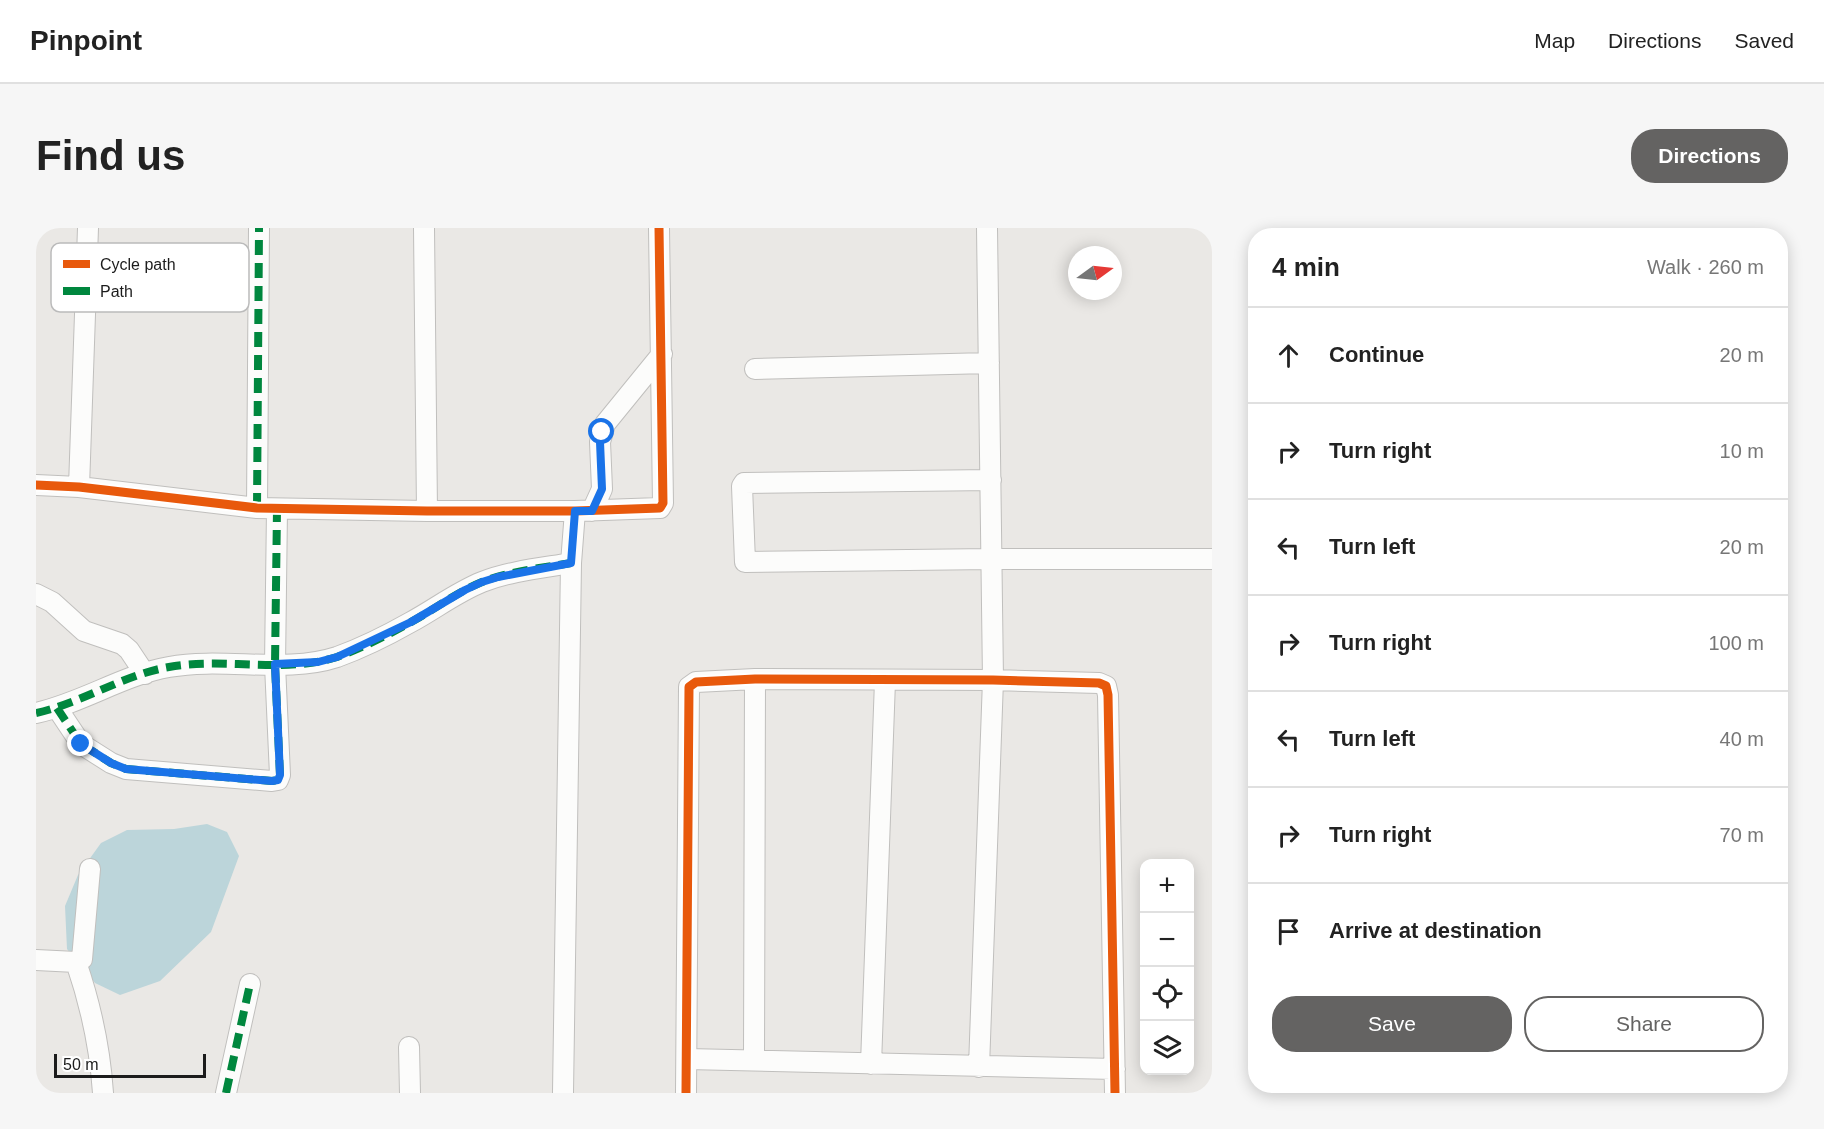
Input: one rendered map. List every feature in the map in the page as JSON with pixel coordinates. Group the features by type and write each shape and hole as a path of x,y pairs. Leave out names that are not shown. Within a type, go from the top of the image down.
{"street":[{"path":"87,243 88,228"},
{"path":"257,508 259,228"},
{"path":"424,228 427,511"},
{"path":"36,485 79,487 277,509 427,511 657,509 663,506 663,354 659,228"},
{"path":"979,1067 993,680 987,228"},
{"path":"79,487 85,312"},
{"path":"562,1093 571,563 583,511 602,489 600,442 605,424 663,354"},
{"path":"755,369 989,363"},
{"path":"991,480 745,483 742,486 745,563 991,559 1212,559"},
{"path":"57,708 81,744 111,763 126,769 276,781 280,775 275,664 277,509"},
{"path":"36,712 57,708 169,667 220,662 275,664 318,662 337,657 411,622 482,582 571,563"},
{"path":"36,594 52,602 84,631 122,644 129,650 145,674"},
{"path":"754,1060 755,679"},
{"path":"686,1093 689,687 696,681 755,679 993,680 1099,683 1106,686 1115,1093"},
{"path":"871,1064 885,681"},
{"path":"36,960 81,961 90,868"},
{"path":"76,962 93,1017 101,1062 103,1093"},
{"path":"226,1093 250,984"},
{"path":"409,1047 410,1093"},
{"path":"687,1059 1115,1069"}],"water":[{"path":"207,824 227,832 239,856 211,932 160,981 120,995 95,983 67,949 65,906 78,875 101,843 127,830 174,829"}],"marked path":[{"path":"257,508 259,228"},
{"path":"57,708 81,744 111,763 126,769 278,780 280,775 275,665 277,509"},
{"path":"36,713 70,703 135,676 169,667 190,664 297,664 337,657 393,632 482,582 515,572 571,563"},
{"path":"226,1093 250,984"}],"cycle path":[{"path":"36,485 79,487 257,508 427,511 575,511 660,508 663,503 659,228"},
{"path":"686,1093 689,687 696,682 755,679 993,680 1099,683 1106,686 1108,695 1115,1093"}],"route":[{"path":"81,744 111,763 126,769 278,780 280,775 275,664 318,662 337,657 411,622 482,582 571,563 575,511 592,511 602,489 600,442 602,432"}]}
